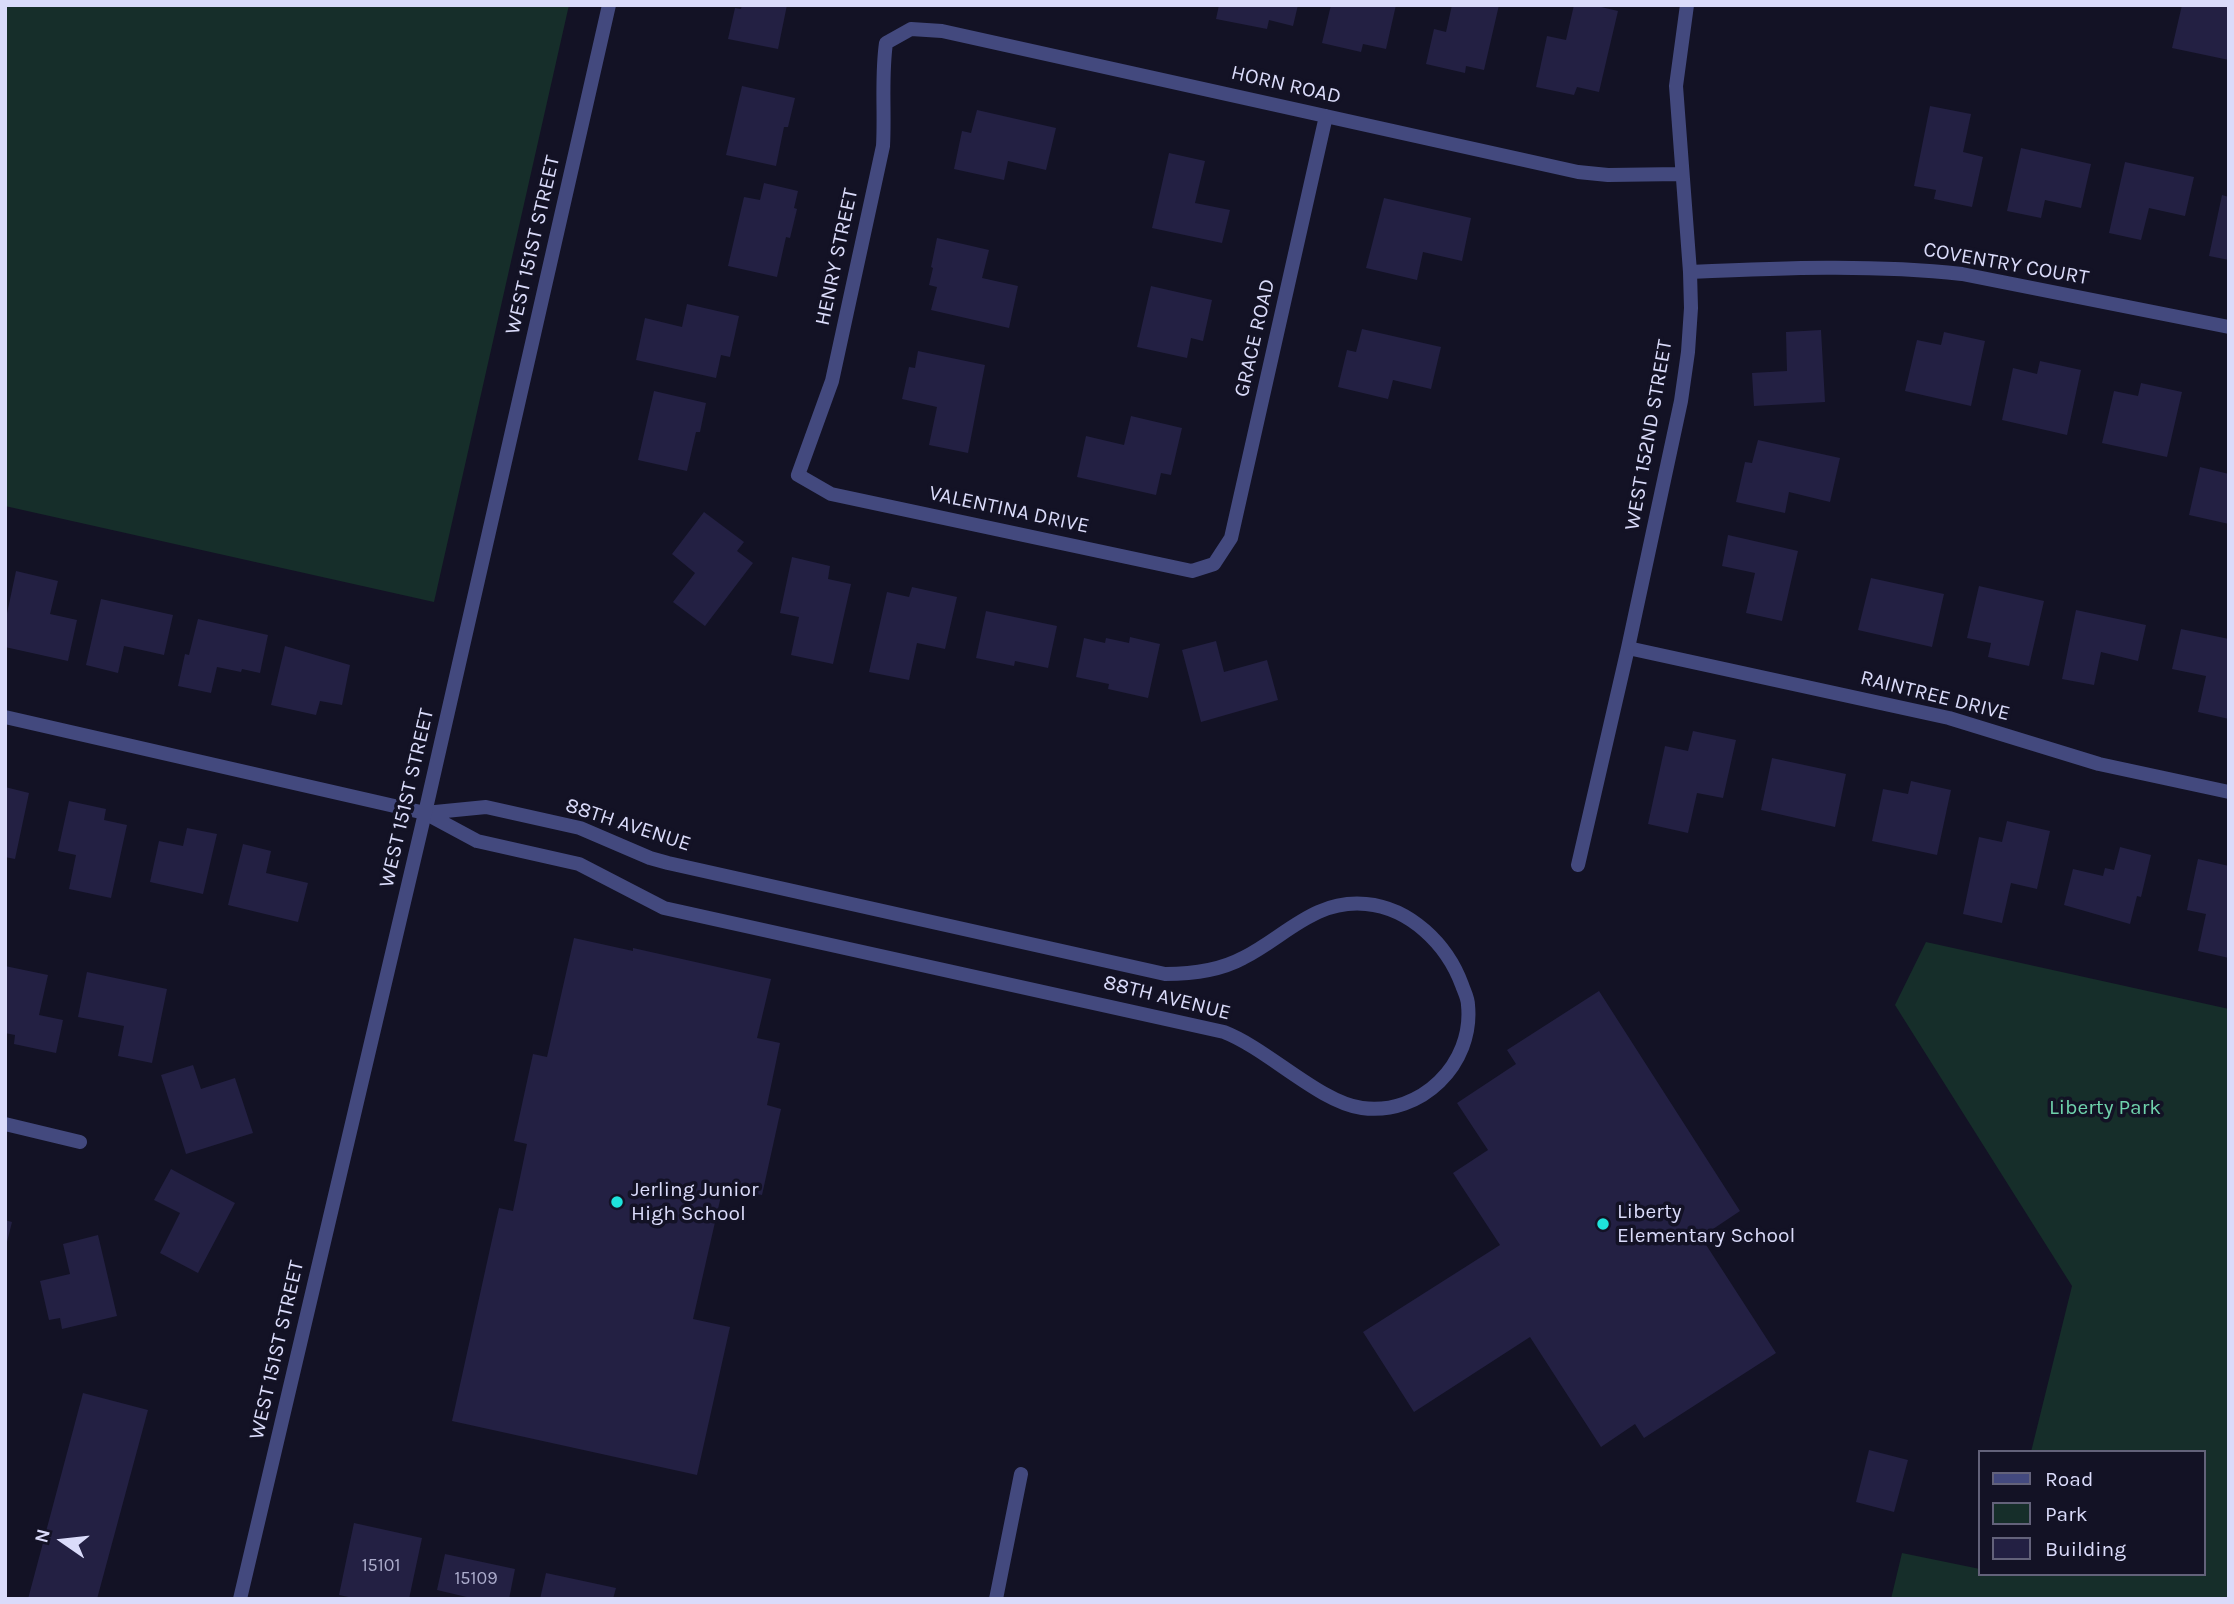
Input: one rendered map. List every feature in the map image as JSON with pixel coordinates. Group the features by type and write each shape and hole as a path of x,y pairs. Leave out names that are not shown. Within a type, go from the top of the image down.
{"street":[{"name":"WEST 151ST STREET","path":"240,1599 425,813 609,5"},
{"name":"WEST 152ND STREET","path":"1578,865 1681,401 1691,319 1676,86 1687,5"},
{"name":"HORN ROAD","path":"886,43 911,29 942,30 1578,172 1608,175 1681,174"},
{"name":"HENRY STREET","path":"798,475 832,381 883,146 883,69 886,43"},
{"name":"GRACE ROAD","path":"1214,564 1231,538 1326,116"},
{"name":"COVENTRY COURT","path":"1690,272 1870,267 1920,269 1962,274 2229,327"},
{"name":"VALENTINA DRIVE","path":"798,475 831,494 845,497 1192,570 1214,564"},
{"name":"RAINTREE DRIVE","path":"1628,648 1949,718 2099,764 2229,792"},
{"name":"88TH AVENUE","path":"5,717 425,813 477,841 579,864 664,908 1224,1032 1244,1039 1324,1092 1347,1104 1362,1108 1383,1109 1412,1102 1428,1093 1449,1071 1461,1051 1469,1023 1468,1002 1459,976 1444,950 1429,933 1408,918 1387,908 1368,904 1345,903 1322,909 1243,958 1218,968 1187,974 1166,974 668,863 580,828 486,807 425,813"},
{"path":"5,1124 80,1142"},
{"path":"996,1599 1021,1474"}],"green space":[{"path":"5,5 569,5 434,602 5,506"},
{"name":"Liberty Park","path":"1926,942 2229,1009 2229,1599 1891,1599 1902,1553 1979,1569 1979,1576 2206,1576 2206,1450 2031,1450 2072,1286 1895,1005"}],"building":[{"path":"742,5 787,5 778,49 728,39 735,8 741,9"},
{"path":"1219,5 1298,5 1293,26 1269,20 1267,29 1216,19"},
{"path":"1331,5 1396,5 1386,49 1363,44 1361,52 1322,43"},
{"path":"1452,5 1499,5 1484,70 1466,66 1465,73 1426,64 1434,29 1446,32"},
{"path":"1574,5 1593,5 1618,11 1599,92 1577,87 1574,95 1536,87 1547,36 1566,40"},
{"path":"2182,5 2229,5 2229,60 2172,48"},
{"path":"742,86 795,98 788,127 784,127 776,166 726,155"},
{"path":"1930,106 1971,114 1963,152 1983,157 1972,207 1934,199 1936,190 1914,186"},
{"path":"977,110 1056,128 1046,170 1008,161 1004,180 954,169 962,131 971,133"},
{"path":"2021,148 2091,164 2081,208 2045,200 2041,218 2007,211"},
{"path":"1169,153 1205,161 1195,203 1230,210 1222,243 1152,228"},
{"path":"2125,162 2194,177 2185,216 2149,208 2141,240 2109,233"},
{"path":"764,183 798,191 790,238 786,237 777,277 728,266 744,197 760,200"},
{"path":"2222,195 2229,197 2229,260 2209,256"},
{"path":"1384,198 1471,218 1462,261 1423,252 1417,280 1366,268"},
{"path":"937,238 989,250 982,278 1018,286 1009,328 931,310 937,287 929,285"},
{"path":"1151,286 1212,300 1203,341 1191,338 1187,358 1137,347"},
{"path":"687,304 739,316 730,357 721,355 716,378 636,360 645,318 682,327"},
{"path":"1362,329 1441,347 1431,389 1393,380 1388,399 1338,387 1347,350 1356,352"},
{"path":"1821,330 1825,402 1754,406 1752,373 1787,371 1786,332"},
{"path":"1944,332 1985,341 1971,406 1905,391 1917,340 1941,345"},
{"path":"918,351 985,365 968,453 929,445 937,407 902,399 909,367 915,368"},
{"path":"2040,361 2081,370 2067,435 2002,420 2013,368 2037,374"},
{"path":"2141,383 2182,392 2167,457 2102,443 2114,391 2138,396"},
{"path":"654,391 706,403 687,471 638,460"},
{"path":"1131,416 1182,428 1171,475 1161,473 1156,495 1077,477 1086,436 1124,445"},
{"path":"1758,440 1840,458 1830,502 1789,492 1785,513 1736,502 1745,462 1752,463"},
{"path":"2200,467 2229,474 2229,524 2189,515"},
{"path":"704,512 744,542 737,551 753,563 705,626 673,602 695,573 672,554"},
{"path":"1728,535 1798,551 1782,621 1746,613 1755,573 1722,566"},
{"path":"792,557 830,566 828,579 851,584 833,664 791,655 799,617 780,613"},
{"path":"16,571 58,581 50,614 77,620 68,661 5,647 5,623"},
{"path":"1871,578 1944,594 1932,647 1858,630"},
{"path":"1979,586 2044,601 2029,666 1988,657 1991,643 1967,638"},
{"path":"912,587 957,597 945,649 917,643 909,680 869,672 887,592 909,597"},
{"path":"101,599 173,615 164,655 124,646 118,673 86,665"},
{"path":"2076,610 2146,625 2138,661 2101,652 2094,685 2062,679"},
{"path":"986,611 1057,626 1048,668 1015,661 1014,666 976,658"},
{"path":"198,619 268,635 260,673 217,667 211,693 178,686 185,654 189,655"},
{"path":"2181,629 2229,639 2229,719 2198,712 2206,676 2172,669"},
{"path":"1130,637 1160,644 1148,698 1108,689 1109,684 1076,677 1084,638 1105,643 1106,638 1129,643"},
{"path":"1216,641 1224,672 1267,660 1278,700 1201,722 1182,650"},
{"path":"285,646 350,665 342,705 320,701 316,715 271,705"},
{"path":"1693,731 1736,740 1723,798 1697,793 1688,833 1648,824 1665,746 1688,751"},
{"path":"1772,758 1846,774 1835,827 1761,810"},
{"path":"1911,781 1951,790 1937,855 1872,841 1883,789 1908,794"},
{"path":"5,787 29,793 15,859 5,857"},
{"path":"69,801 106,809 104,820 127,825 111,898 69,889 76,855 58,851"},
{"path":"2007,821 2050,831 2037,889 2011,883 2002,923 1963,914 1979,837 2002,842"},
{"path":"187,828 217,834 203,894 150,882 159,841 183,846"},
{"path":"243,844 271,851 266,873 308,883 298,922 228,905"},
{"path":"2120,847 2151,855 2141,897 2137,896 2130,924 2064,905 2073,869 2103,876 2105,868 2114,870"},
{"path":"2198,859 2229,866 2229,958 2198,951 2206,914 2187,910"},
{"name":"Jerling Junior High School","path":"574,938 633,951 633,948 771,979 757,1038 780,1043 767,1105 781,1109 762,1195 723,1187 693,1319 730,1327 697,1475 452,1421 499,1208 513,1211 527,1144 514,1141 533,1054 547,1057"},
{"path":"5,966 48,975 39,1015 63,1020 56,1053 14,1044 15,1035 5,1033"},
{"path":"87,972 167,989 152,1063 118,1056 124,1026 78,1017"},
{"name":"Liberty Elementary School","path":"1599,991 1740,1211 1701,1237 1776,1353 1644,1438 1635,1424 1601,1447 1530,1337 1414,1412 1363,1332 1500,1245 1453,1173 1488,1150 1457,1103 1516,1064 1507,1050"},
{"path":"193,1065 201,1089 235,1078 253,1133 186,1154 161,1075"},
{"path":"171,1169 235,1203 198,1273 160,1253 180,1213 154,1200"},
{"path":"5,1220 12,1222 6,1246 5,1246"},
{"path":"98,1235 117,1316 62,1329 60,1318 49,1320 40,1281 70,1274 63,1244"},
{"path":"83,1393 148,1410 97,1599 28,1599"},
{"path":"1869,1450 1908,1460 1894,1512 1856,1502"},
{"path":"354,1523 422,1538 409,1599 358,1599 339,1595"},
{"path":"445,1554 515,1569 509,1599 475,1599 437,1590"},
{"path":"546,1573 616,1588 613,1599 540,1599"}],"place":[{"name":"Jerling Junior High School","path":"617,1202"},
{"name":"Liberty Elementary School","path":"1603,1224"}]}
